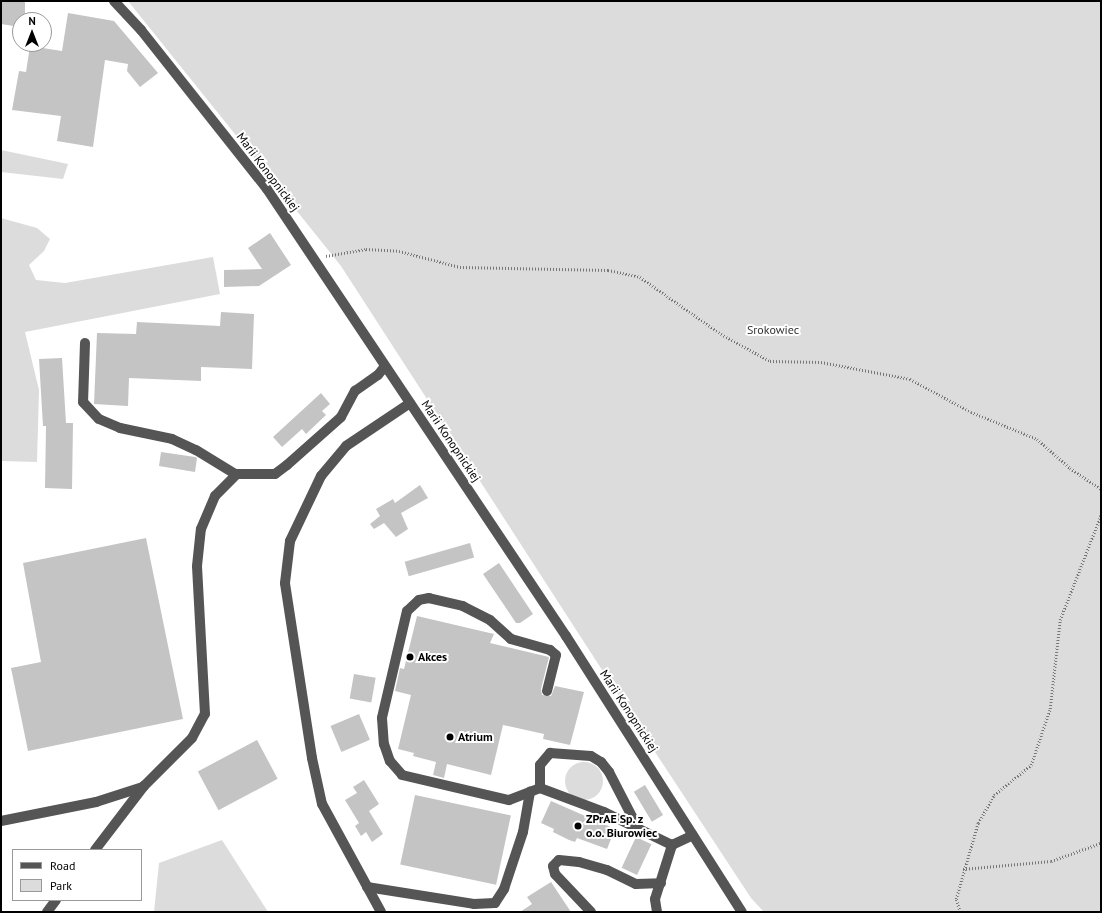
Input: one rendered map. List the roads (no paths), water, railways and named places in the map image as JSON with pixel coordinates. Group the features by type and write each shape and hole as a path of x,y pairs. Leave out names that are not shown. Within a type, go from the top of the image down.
{"street":[{"name":"Marii Konopnickiej","path":"114,1 141,30 267,189 566,636 742,912"},
{"path":"85,343 83,402 99,419 120,428 172,439 237,474 275,474 342,417 355,391 378,375 385,366"},
{"path":"381,912 322,804 312,758 285,583 290,541 321,476 346,446 410,403"},
{"path":"95,849 144,786 192,738 205,714 197,566 201,529 214,496 237,474"},
{"path":"547,691 556,655 550,650 511,639 490,620 463,606 440,599 429,598 419,600 407,610 382,718 384,744 390,761 402,775 509,800 540,788 604,812 672,845"},
{"path":"540,788 540,765 550,753 591,756 601,762 609,772 639,830"},
{"path":"1,820 96,802 144,786"},
{"path":"367,886 474,904 495,903 504,889 523,832 530,792"},
{"path":"656,912 655,899 672,845 693,835"},
{"path":"591,912 555,874 553,866 559,860 579,862 607,870 636,884 661,883"},
{"path":"47,912 55,901"}],"place":[{"name":"Akces","path":"410,657"},
{"name":"Atrium","path":"450,737"},
{"name":"ZPrAE Sp. z o.o. Biurowiec","path":"578,826"}],"park label":[{"name":"Srokowiec","path":"773,330"}]}
